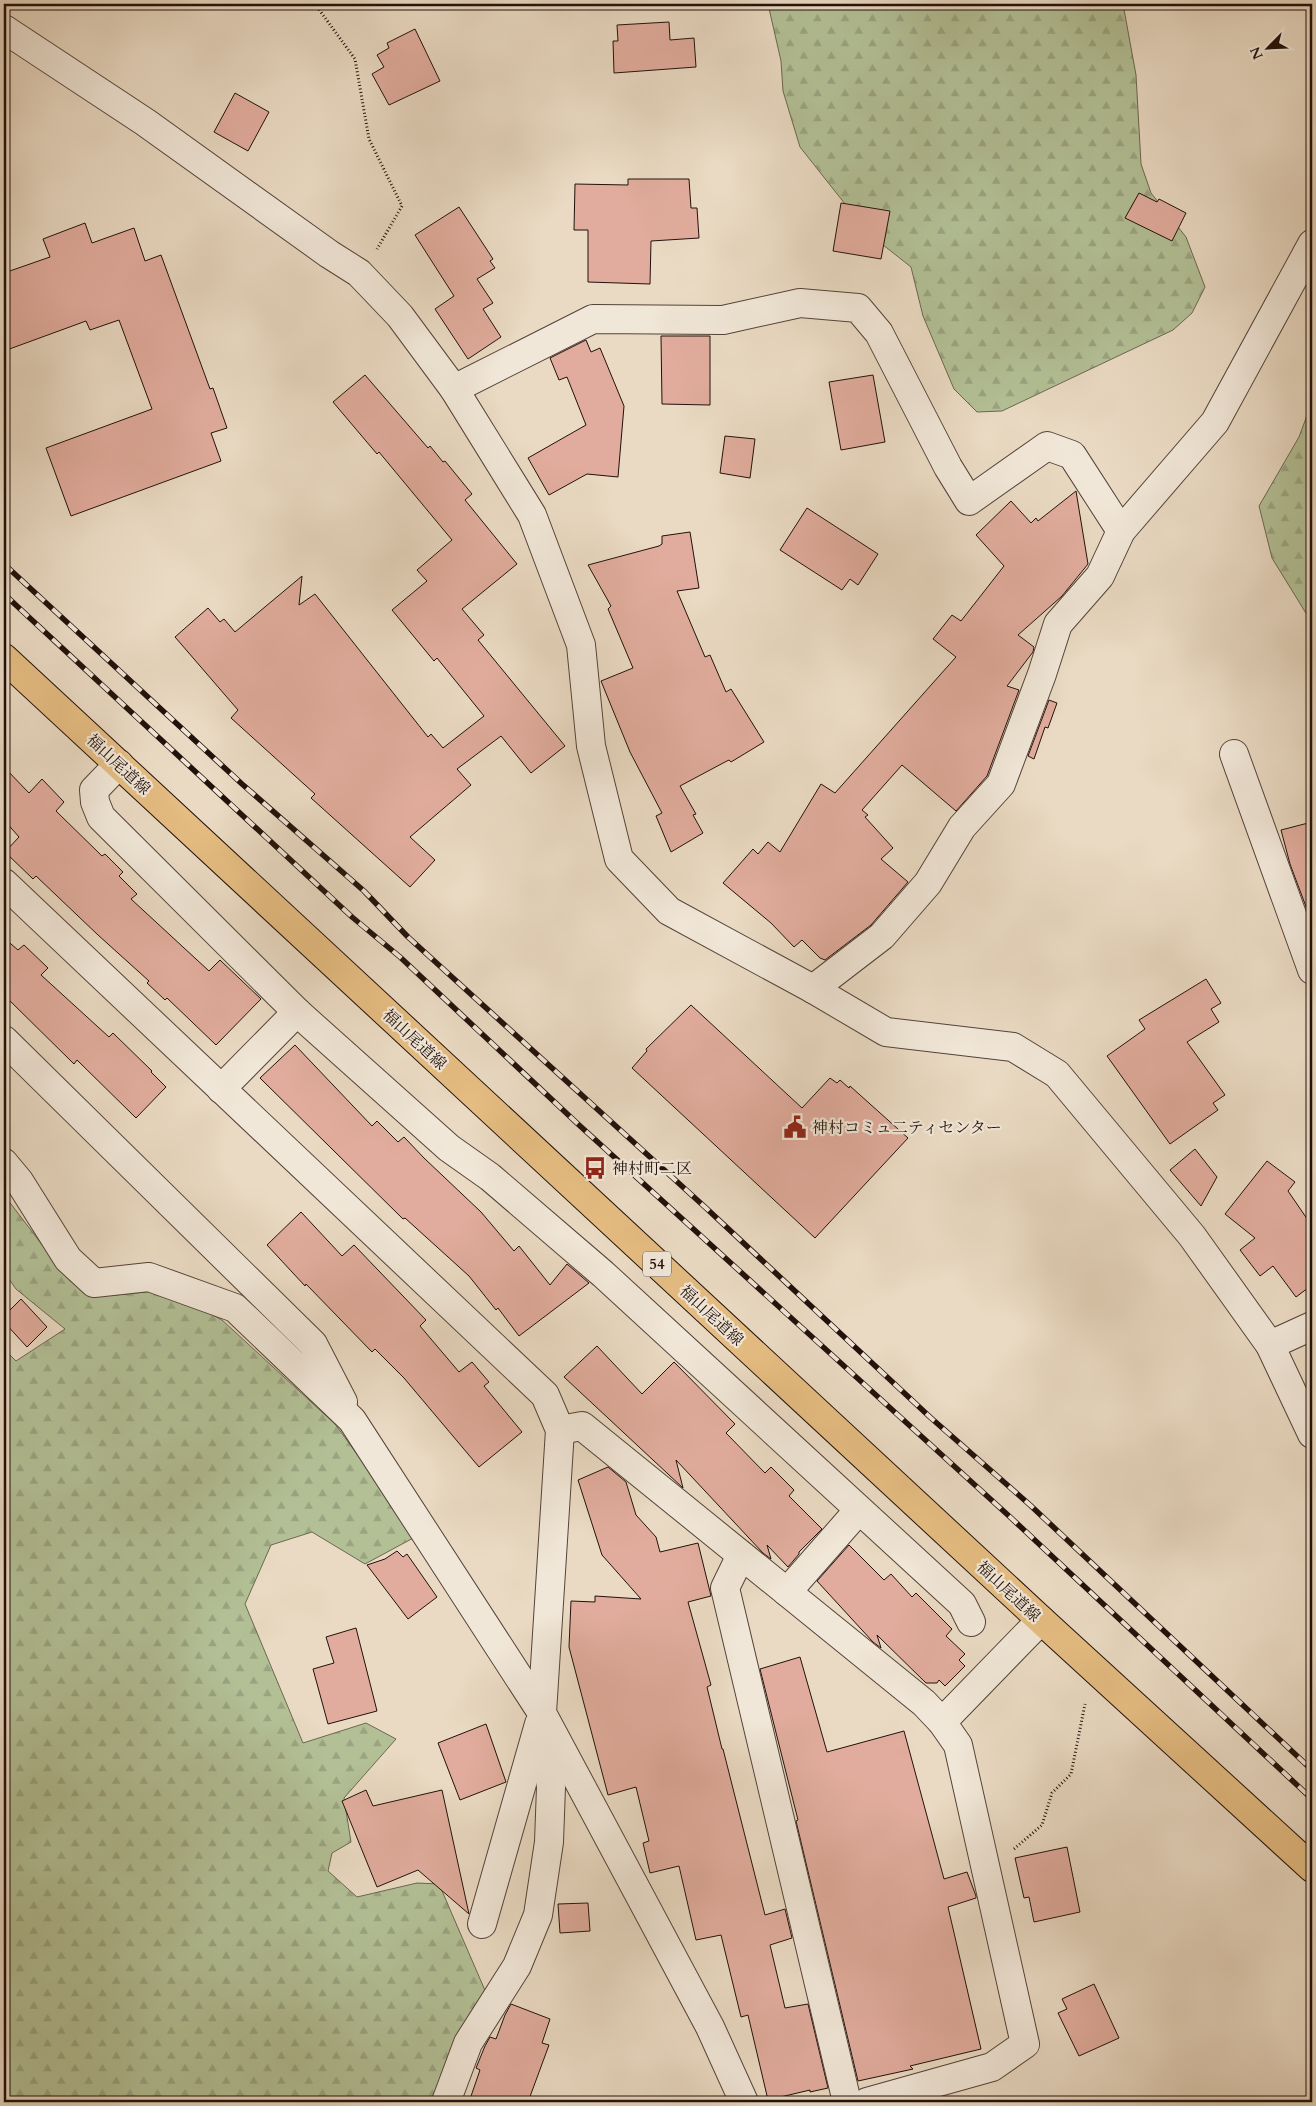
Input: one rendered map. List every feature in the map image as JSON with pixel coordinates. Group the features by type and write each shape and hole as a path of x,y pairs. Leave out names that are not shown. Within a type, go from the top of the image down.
{"main road":[{"name":"福山尾道線","path":"4,658 1041,1620 1312,1868"}],"street":[{"path":"4,28 145,122 329,254 359,273 400,316 454,389 532,515 581,645 591,746 619,859 669,910 813,989 886,1032 1012,1047 1057,1074 1192,1236 1270,1345 1312,1434"},
{"path":"813,989 882,936 928,883 962,827 1002,784 1058,624 1100,576 1121,531 1215,422 1312,244"},
{"path":"454,389 593,319 723,320 800,303 858,308 880,334 948,467 969,501 1047,446 1072,455 1121,531"},
{"path":"1234,754 1312,970"},
{"path":"119,764 94,790 95,802 101,817 297,1012 449,1148 490,1177 604,1274 858,1511 962,1604 971,1622"},
{"path":"4,883 545,1395 560,1430 542,1713 551,1787 549,1842 538,1916 517,1966 468,2043 446,2102"},
{"path":"222,1089 297,1012"},
{"path":"4,1040 313,1344 352,1420 542,1713 710,2027 744,2102"},
{"path":"4,1163 19,1181 68,1259 94,1283 149,1277 235,1308 352,1420"},
{"path":"1270,1345 1312,1326"},
{"path":"560,1430 582,1426 924,1703 942,1722 958,1745 1024,2044 992,2067 867,2102"},
{"path":"787,1592 858,1511"},
{"path":"741,1555 726,1588 846,2102"},
{"path":"942,1722 1041,1620"},
{"path":"482,1924 542,1713"}],"path":[{"path":"315,4 355,59 369,139 402,206 384,241 359,273"},
{"path":"1013,1850 1042,1825 1052,1793 1071,1774 1086,1701"}],"green space":[{"path":"768,4 1123,4 1136,75 1141,164 1151,193 1186,237 1205,287 1192,313 1173,330 1002,411 977,412 954,389 923,316 911,267 868,233 800,147 783,91 781,61"},
{"path":"1312,402 1312,623 1272,558 1259,506 1299,437"},
{"path":"4,1195 70,1281 115,1295 166,1290 222,1320 335,1424 417,1536 365,1564 312,1532 271,1545 245,1604 303,1743 366,1723 396,1739 344,1798 351,1842 332,1853 328,1871 357,1897 417,1883 439,1884 487,1995 450,2050 444,2102 4,2102 4,1349 16,1361 65,1329 16,1289 4,1272"}],"building":[{"path":"669,22 670,40 694,38 696,67 614,73 613,41 618,41 617,25"},
{"path":"415,29 440,81 389,105 372,74 384,67 377,55 389,48 387,43"},
{"path":"235,93 269,112 248,151 214,132"},
{"path":"628,179 689,179 691,208 697,208 699,238 651,241 650,284 588,282 588,230 574,230 575,184 628,185"},
{"path":"1139,193 1157,202 1159,199 1186,213 1172,241 1125,218"},
{"path":"841,203 890,211 881,259 833,251"},
{"path":"459,207 493,259 490,261 495,268 477,279 493,303 483,309 501,337 468,359 435,309 454,296 415,235"},
{"path":"85,223 92,243 134,228 145,261 161,255 210,389 213,388 227,428 211,433 221,461 71,516 46,448 152,409 119,320 90,330 86,321 4,351 4,273 50,257 43,239"},
{"path":"661,336 710,336 710,405 662,404"},
{"path":"586,340 591,352 600,348 624,406 618,477 587,474 549,495 528,458 586,425 567,377 559,380 550,358"},
{"path":"365,375 428,448 430,446 443,462 445,461 472,494 465,500 517,564 462,609 484,635 478,640 565,746 531,773 501,736 457,769 471,785 410,837 435,860 410,887 311,798 315,794 231,718 238,710 175,637 208,608 220,622 224,619 235,632 302,576 299,605 315,594 428,737 431,734 443,748 484,716 437,658 434,661 392,610 427,581 417,570 452,540 379,452 377,454 333,402"},
{"path":"873,375 885,442 841,450 829,382"},
{"path":"725,436 755,439 750,478 720,473"},
{"path":"1076,491 1088,564 1062,596 1018,635 1034,647 1033,652 1007,686 1019,690 987,776 956,811 902,765 862,810 868,815 865,817 893,848 881,859 908,882 871,925 825,960 820,958 802,940 794,947 771,923 723,883 753,849 758,854 768,842 780,852 821,784 835,793 956,657 933,639 952,615 961,621 1004,566 976,535 1011,501 1031,523 1036,518 1038,521"},
{"path":"807,508 878,554 858,585 850,579 842,590 780,550"},
{"path":"690,532 699,588 677,591 705,657 710,655 726,692 731,689 764,742 731,762 729,760 680,786 696,814 693,815 703,833 671,852 656,816 662,813 630,752 601,681 633,668 608,609 611,606 588,565 659,546 662,544 662,536"},
{"path":"1049,700 1057,703 1048,728 1045,727 1034,759 1028,756"},
{"path":"4,767 29,793 42,779 64,802 56,811 102,856 105,854 123,872 119,876 137,894 131,899 209,971 220,960 261,999 216,1045 167,998 165,1000 147,983 149,981 36,876 33,879 5,852 19,837 4,820"},
{"path":"1312,822 1312,912 1308,912 1290,864 1281,830"},
{"path":"4,938 18,950 24,945 48,968 41,975 109,1037 113,1033 166,1087 136,1118 77,1060 74,1064 4,995"},
{"path":"1206,979 1221,1003 1211,1009 1219,1022 1187,1042 1225,1095 1213,1103 1218,1110 1170,1144 1107,1056 1145,1029 1139,1020"},
{"name":"神村コミュ二ティセンター","path":"691,1005 802,1108 830,1078 837,1083 840,1080 849,1088 850,1086 908,1138 815,1238 632,1068 647,1051 646,1049"},
{"path":"295,1045 372,1126 377,1121 398,1142 404,1137 481,1212 514,1251 519,1246 550,1285 567,1264 589,1283 519,1336 498,1308 496,1310 469,1276 405,1218 403,1219 260,1078"},
{"path":"1195,1149 1217,1177 1201,1206 1170,1170"},
{"path":"1267,1161 1295,1182 1288,1191 1312,1226 1312,1285 1296,1297 1273,1266 1260,1276 1240,1250 1255,1238 1225,1214"},
{"path":"301,1212 342,1256 354,1245 426,1320 420,1326 459,1372 472,1362 489,1382 484,1386 522,1432 479,1467 404,1378 375,1349 372,1352 306,1284 305,1286 267,1245"},
{"path":"21,1299 47,1327 27,1347 4,1322 4,1316"},
{"path":"597,1346 642,1394 674,1362 735,1424 726,1433 765,1473 771,1467 794,1490 789,1496 822,1529 799,1552 788,1567 767,1545 771,1559 763,1553 676,1460 683,1488 564,1377"},
{"path":"608,1467 626,1482 636,1515 656,1537 660,1552 698,1543 711,1596 688,1602 711,1685 707,1687 765,1915 785,1909 792,1938 770,1945 785,2008 808,2004 828,2088 810,2092 810,2090 768,2100 748,2015 741,2017 721,1935 696,1940 679,1866 650,1873 643,1843 649,1841 636,1787 608,1795 569,1647 571,1601 595,1602 595,1596 641,1599 602,1555 578,1480"},
{"path":"849,1545 884,1580 891,1574 912,1597 916,1593 952,1629 946,1636 965,1654 959,1660 965,1666 945,1686 939,1680 937,1683 926,1683 877,1635 881,1648 873,1642 817,1581"},
{"path":"397,1551 403,1557 407,1554 437,1597 408,1619 367,1565 385,1559"},
{"path":"356,1628 377,1711 328,1724 313,1669 334,1663 326,1637"},
{"path":"800,1657 827,1752 904,1731 944,1879 967,1872 976,1896 976,1898 948,1907 981,2049 910,2066 913,2069 858,2081 796,1821 798,1820 760,1669"},
{"path":"486,1724 506,1782 460,1800 438,1743"},
{"path":"366,1790 373,1806 442,1790 469,1914 418,1870 377,1887 342,1801"},
{"path":"1067,1847 1080,1912 1034,1922 1029,1897 1024,1898 1015,1858"},
{"path":"588,1903 590,1931 560,1933 558,1904"},
{"path":"1094,1984 1119,2038 1079,2056 1058,2013 1067,2009 1062,1999"},
{"path":"511,2004 550,2019 542,2043 549,2045 528,2102 469,2102 480,2070 476,2068 485,2046 490,2037 496,2039"}],"railway":[{"path":"4,564 242,784 364,891 408,937 706,1208 931,1418 1030,1505 1312,1770"},
{"path":"4,594 352,917 400,957 579,1125 1009,1516 1312,1799"}],"place":[{"name":"神村コミュ二ティセンター","path":"795,1127"},
{"name":"神村町二区","path":"595,1168"}]}
